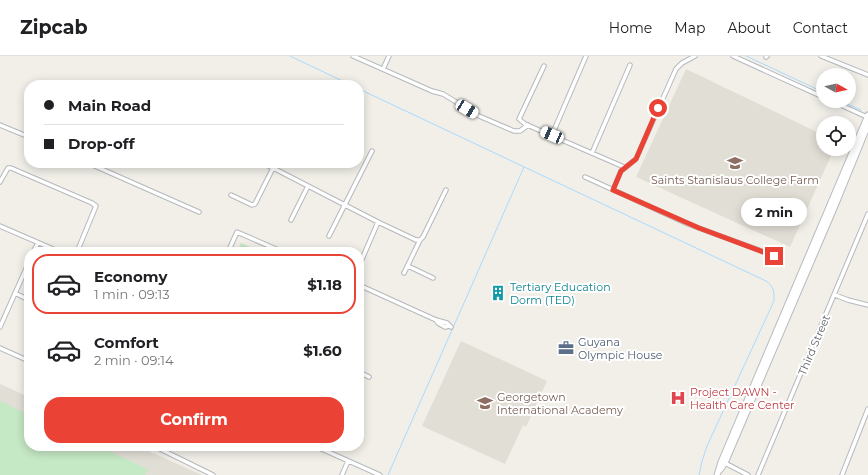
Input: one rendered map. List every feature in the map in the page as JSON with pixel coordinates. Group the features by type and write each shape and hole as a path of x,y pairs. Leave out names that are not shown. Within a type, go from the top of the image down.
{"main road":[{"path":"717,474 724,454 868,116"},
{"path":"717,474 725,463 868,125"}],"street":[{"path":"353,56 432,92 443,94 479,116 514,131 520,131 528,125"},
{"path":"383,69 389,56"},
{"path":"552,135 586,56"},
{"path":"613,190 621,171 624,167 636,159 676,70 682,63 695,56"},
{"path":"733,56 816,94"},
{"path":"821,56 868,76"},
{"path":"592,153 630,65"},
{"path":"544,66 519,119 528,125 624,167"},
{"path":"849,108 868,116"},
{"path":"0,125 24,135"},
{"path":"364,166 372,151"},
{"path":"0,182 8,168 11,168 96,206 79,247"},
{"path":"99,168 199,212"},
{"path":"231,195 252,205 255,204 274,168 378,222 416,240 420,240"},
{"path":"329,236 363,168"},
{"path":"585,177 699,228 778,257"},
{"path":"291,220 308,186"},
{"path":"404,273 446,190"},
{"name":"Third Street","path":"758,475 868,214"},
{"path":"364,254 378,222"},
{"path":"0,226 48,247"},
{"path":"230,247 237,232 272,247"},
{"path":"36,247 38,243"},
{"path":"408,266 433,278"},
{"path":"0,327 24,273"},
{"path":"364,288 436,320 445,327 450,327"},
{"path":"15,293 24,298"},
{"path":"835,295 868,305"},
{"path":"0,348 24,359"},
{"path":"364,374 370,377"},
{"path":"842,475 868,409"},
{"path":"164,451 213,475"},
{"path":"326,451 380,475"},
{"path":"342,475 348,461"},
{"path":"725,463 748,475"}],"shaded area":[{"name":"Saints Stanislaus College Farm","path":"686,69 816,132 816,156 831,156 790,247 636,177"},
{"name":"Georgetown International Academy","path":"461,341 547,381 526,427 523,425 505,464 422,426"},
{"path":"0,384 24,395 24,451 148,451 202,475 0,475"}],"green space":[{"path":"241,243 249,247 239,247"},
{"path":"0,401 24,413 24,451 109,451 148,469 145,475 0,475"}],"waterway":[{"path":"290,56 340,80"},
{"path":"746,56 816,89"},
{"path":"364,91 766,281 771,285 774,292 774,301 707,446 699,475"},
{"path":"856,108 861,110"},
{"path":"388,475 524,167"}],"place":[{"name":"Saints Stanislaus College Farm","path":"735,163"},
{"name":"Tertiary Education Dorm (TED)","path":"498,293"},
{"name":"Guyana Olympic House","path":"566,348"},
{"name":"Project DAWN - Health Care Center","path":"678,398"},
{"name":"Georgetown International Academy","path":"485,403"}],"route":[{"path":"658,108 636,159 634,162 624,167 621,171 613,190 664,212 674,218 774,256"}]}
